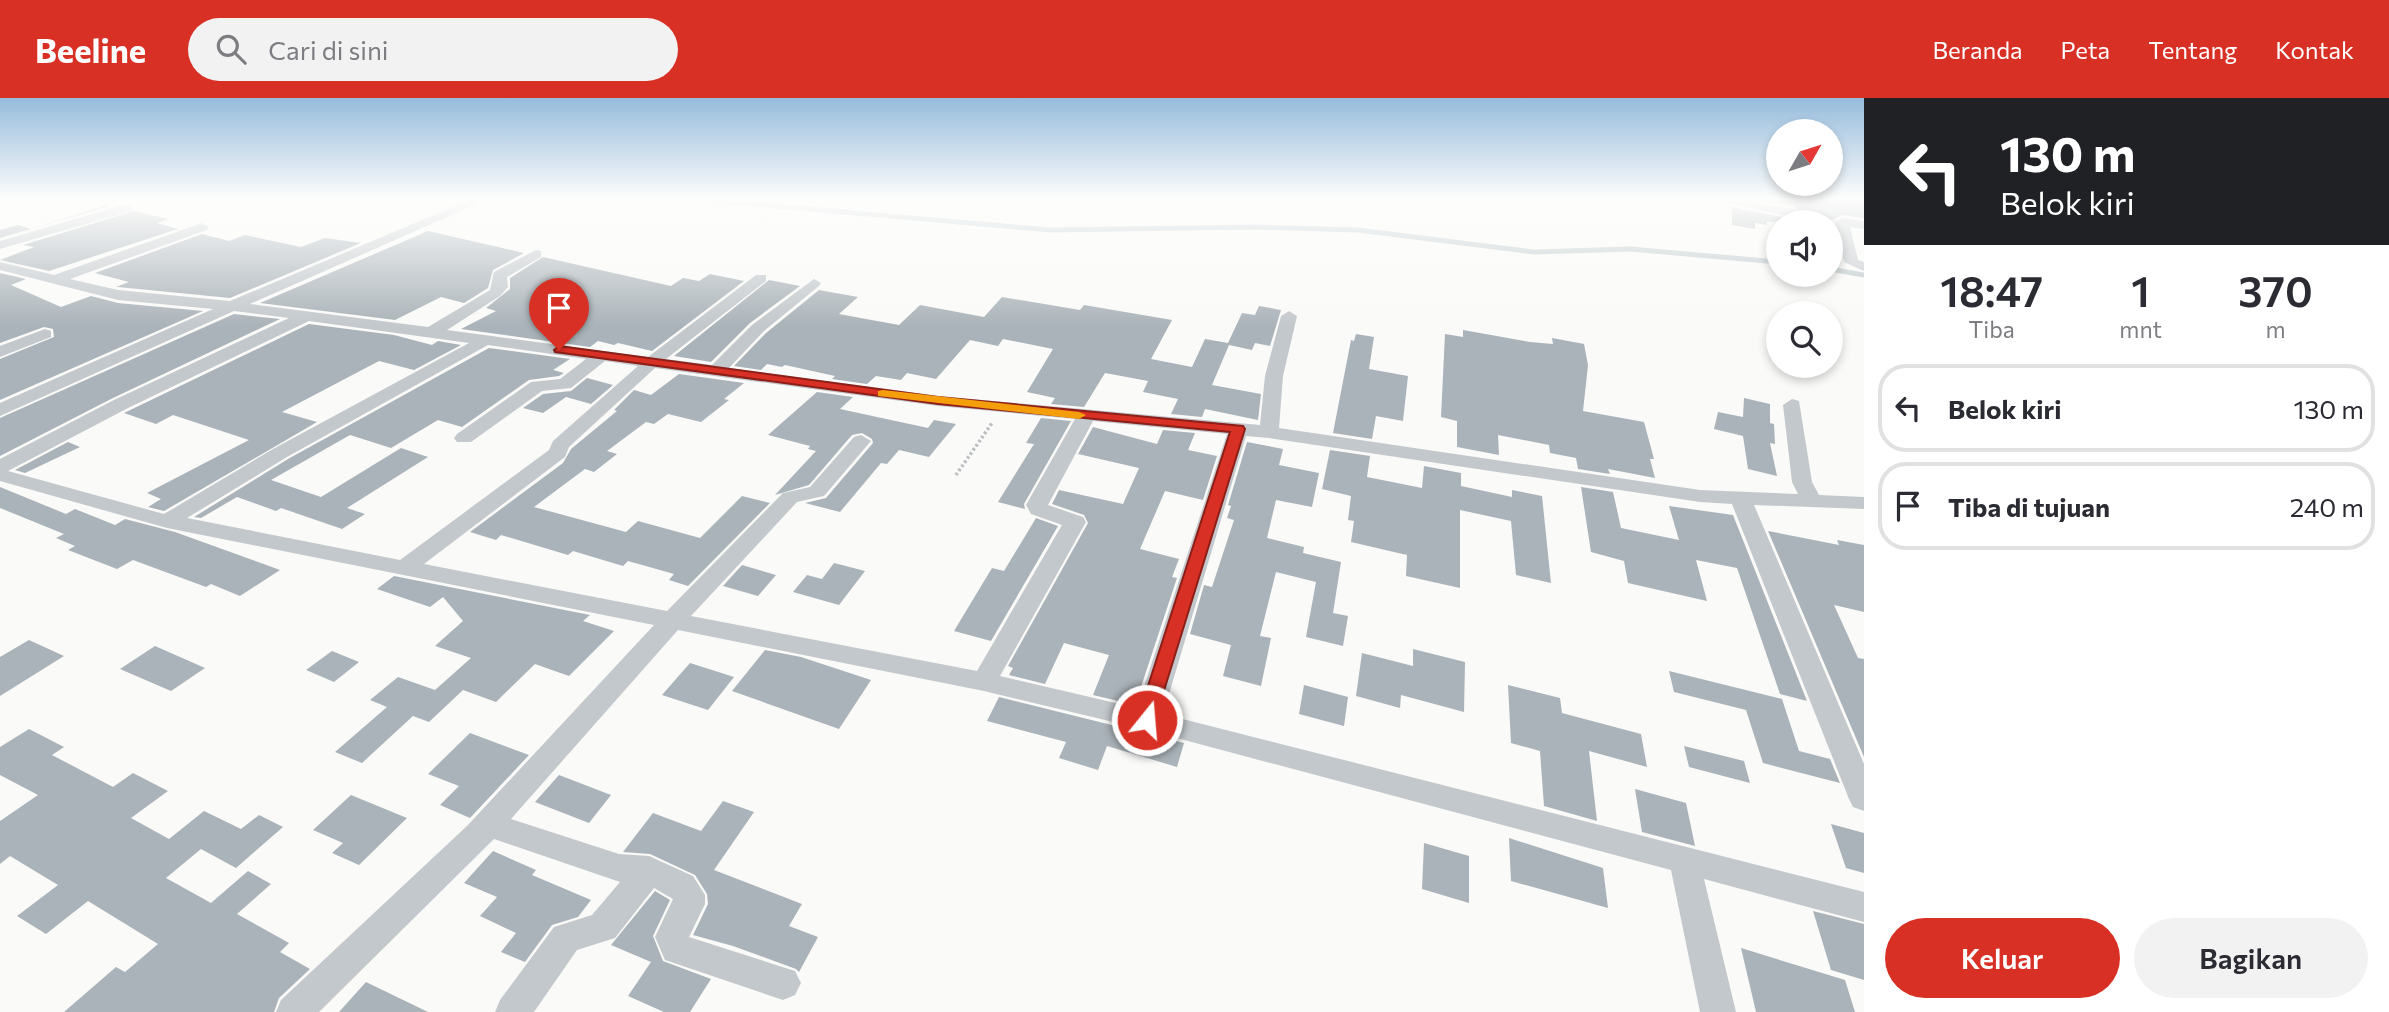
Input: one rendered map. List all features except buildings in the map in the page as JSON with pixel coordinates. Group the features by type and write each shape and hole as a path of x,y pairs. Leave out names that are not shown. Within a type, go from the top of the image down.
{"street":[{"path":"53,280 161,242"},
{"path":"0,410 382,242"},
{"path":"1843,242 1851,262 1864,267"},
{"path":"432,332 495,293 500,287 499,275 536,254"},
{"path":"2,267 118,295 232,306 488,339 715,372 1003,408 1269,432 1741,500 1864,503"},
{"path":"405,567 558,453 559,445 651,363 761,278"},
{"path":"715,372 758,328 814,283"},
{"path":"0,467 121,404 307,316"},
{"path":"1269,432 1274,376 1289,316"},
{"path":"0,352 45,334"},
{"path":"167,521 280,453 488,339"},
{"path":"464,438 537,386 565,384 602,355"},
{"path":"1791,405 1802,482 1813,503"},
{"path":"984,682 1074,522 1039,509 1037,505 1086,416"},
{"path":"1147,720 1238,429"},
{"path":"294,1012 487,824 674,619 790,497 817,492 861,441"},
{"path":"0,475 167,521 984,682 1147,720 1864,907"},
{"path":"1741,500 1864,799"},
{"path":"487,824 619,868 649,870 682,886 688,895 689,904 672,937 677,949 783,983"},
{"path":"1684,859 1718,1012"},
{"path":"513,1012 565,939 570,934 603,927 649,870"}],"path":[{"path":"957,475 1003,408"}],"waterway":[{"path":"1451,242 1534,252 1630,249 1766,261"},
{"path":"1843,271 1864,275"}],"slow traffic":[{"path":"883,393 1079,415"}],"route":[{"path":"559,350 938,401 1238,429 1147,720"}]}
